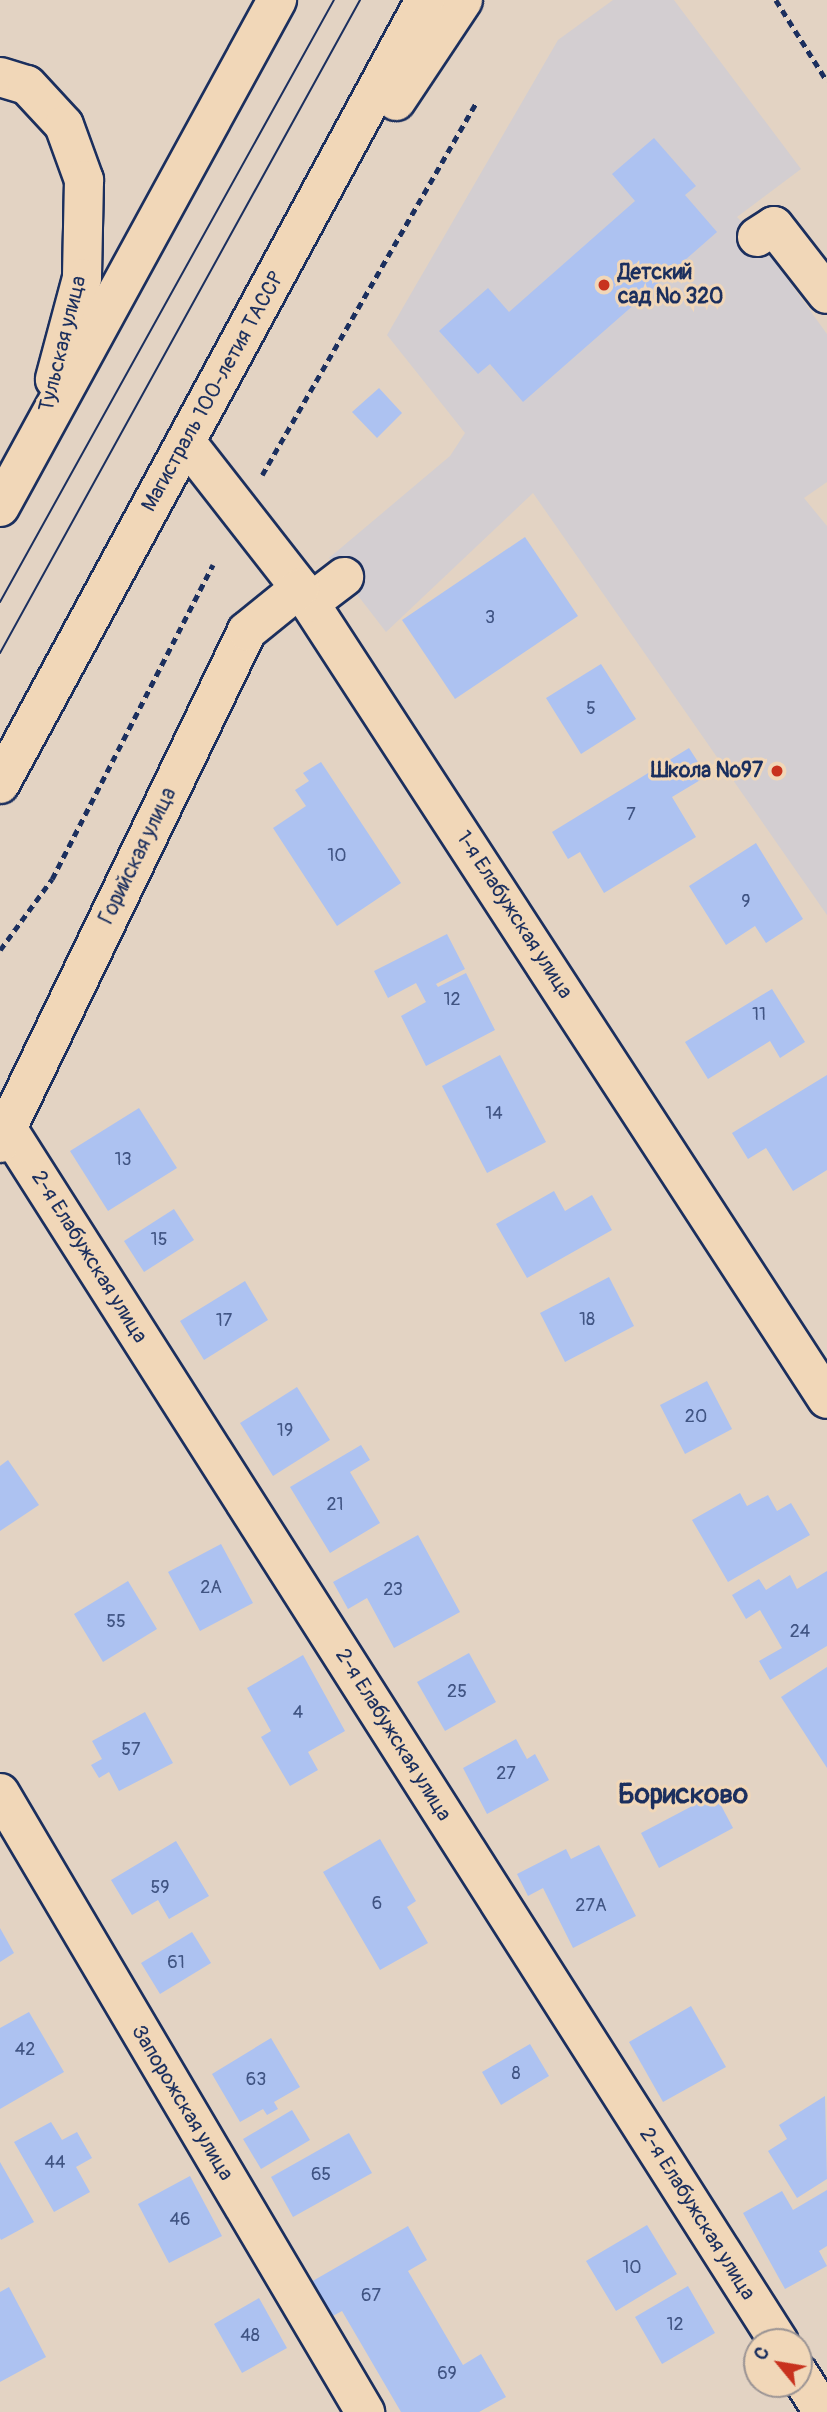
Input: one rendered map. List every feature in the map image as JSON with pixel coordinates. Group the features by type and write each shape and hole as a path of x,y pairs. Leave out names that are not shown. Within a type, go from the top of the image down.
{"street":[{"path":"0,507 277,0"},
{"name":"Магистраль 100-летия ТАССР","path":"0,784 425,0"},
{"path":"263,301 463,0"},
{"name":"Тульская улица","path":"0,76 27,85 64,125 84,180 82,278 39,439"},
{"path":"757,237 774,226 827,294"},
{"name":"1-я Елабужская улица","path":"186,442 305,596 827,1399"},
{"name":"Горийская улица","path":"4,1136 247,631 305,596 344,578"},
{"name":"2-я Елабужская улица","path":"4,1136 770,2328"},
{"name":"Запорожская улица","path":"0,1793 365,2412"},
{"path":"813,2395 824,2412"}],"path":[{"path":"776,0 827,81"},
{"path":"241,512 477,101"},
{"path":"0,950 52,879 213,565"}],"shaded area":[{"name":"Детский сад № 320","path":"613,0 674,0 801,169 737,217 757,237 827,334 827,482 804,498 827,526 827,915 533,493 386,632 329,558 450,456 465,433 387,335 558,40"}],"building":[{"path":"654,138 696,186 685,195 717,232 523,402 490,364 478,374 439,331 488,288 509,312 635,201 612,174"},
{"path":"379,388 402,413 377,438 352,412"},
{"path":"525,537 578,616 455,699 402,620"},
{"path":"601,664 636,719 581,754 546,698"},
{"path":"689,748 707,776 672,797 696,837 604,893 580,852 568,859 552,832"},
{"path":"321,762 401,883 337,926 273,828 306,806 295,790 309,781 303,773"},
{"path":"756,843 803,919 766,943 755,926 726,945 689,886"},
{"path":"447,934 465,969 436,984 438,987 466,973 495,1030 426,1066 401,1016 426,1002 416,983 388,998 374,971"},
{"path":"772,989 805,1042 780,1058 770,1041 708,1079 685,1042"},
{"path":"500,1055 546,1142 487,1173 442,1086"},
{"path":"827,1075 827,1170 793,1191 766,1148 748,1159 732,1133"},
{"path":"139,1108 177,1168 108,1211 70,1151"},
{"path":"554,1191 565,1211 592,1195 612,1230 527,1278 496,1224"},
{"path":"174,1209 194,1240 144,1272 124,1241"},
{"path":"609,1277 634,1326 565,1362 540,1313"},
{"path":"245,1281 268,1320 204,1360 180,1321"},
{"path":"707,1381 732,1429 685,1454 660,1405"},
{"path":"297,1387 330,1440 273,1476 240,1423"},
{"path":"361,1445 370,1460 350,1472 380,1523 330,1553 290,1487"},
{"path":"8,1460 39,1505 0,1531 0,1466"},
{"path":"740,1493 747,1506 768,1495 777,1511 791,1503 810,1535 728,1582 692,1520"},
{"path":"418,1535 460,1612 394,1648 367,1598 348,1609 333,1582"},
{"path":"221,1544 253,1603 200,1631 168,1572"},
{"path":"827,1571 827,1646 770,1680 759,1661 782,1648 760,1610 746,1619 732,1595 759,1579 766,1590 790,1575 797,1589"},
{"path":"128,1581 157,1629 103,1662 74,1614"},
{"path":"469,1653 496,1702 445,1731 417,1682"},
{"path":"303,1655 345,1731 308,1752 318,1770 290,1786 261,1737 271,1731 247,1688"},
{"path":"827,1667 827,1768 781,1697"},
{"path":"145,1712 173,1763 119,1791 109,1772 99,1778 91,1765 102,1759 92,1741"},
{"path":"516,1739 527,1759 535,1754 549,1780 487,1814 463,1768"},
{"path":"715,1794 733,1828 659,1868 641,1833"},
{"path":"380,1839 416,1901 407,1907 428,1943 380,1970 323,1872"},
{"path":"176,1841 209,1896 169,1919 158,1900 132,1915 111,1880"},
{"path":"599,1845 636,1916 573,1948 543,1888 528,1896 517,1874 566,1849 571,1859"},
{"path":"0,1928 14,1953 0,1962"},
{"path":"192,1932 211,1963 160,1994 141,1963"},
{"path":"691,2006 726,2067 663,2102 629,2042"},
{"path":"29,2012 64,2072 0,2109 0,2028"},
{"path":"271,2038 300,2087 274,2102 278,2109 267,2115 263,2109 240,2122 212,2074"},
{"path":"530,2044 549,2076 501,2105 482,2072"},
{"path":"825,2096 827,2179 797,2198 768,2151 787,2139 779,2125"},
{"path":"292,2110 310,2140 261,2169 243,2139"},
{"path":"51,2122 62,2140 77,2132 92,2158 76,2167 90,2192 54,2212 14,2142"},
{"path":"349,2133 372,2173 293,2217 271,2177"},
{"path":"0,2162 34,2222 1,2240 0,2238"},
{"path":"190,2176 222,2236 169,2263 138,2204"},
{"path":"827,2190 827,2246 819,2251 827,2266 785,2289 743,2213 782,2191 793,2210"},
{"path":"647,2225 677,2274 616,2311 586,2261"},
{"path":"408,2226 427,2260 408,2271 463,2365 481,2354 506,2397 479,2412 401,2412 342,2311 331,2317 311,2282"},
{"path":"688,2286 715,2333 662,2364 635,2317"},
{"path":"9,2287 46,2357 0,2382 0,2292"},
{"path":"259,2298 287,2348 242,2373 214,2324"}],"tram line":[{"path":"0,602 334,0"},
{"path":"0,653 360,0"}],"place":[{"name":"Детский сад № 320","path":"604,285"},
{"name":"Школа №97","path":"777,771"}],"district":[{"name":"Борисково","path":"683,1795"}]}
